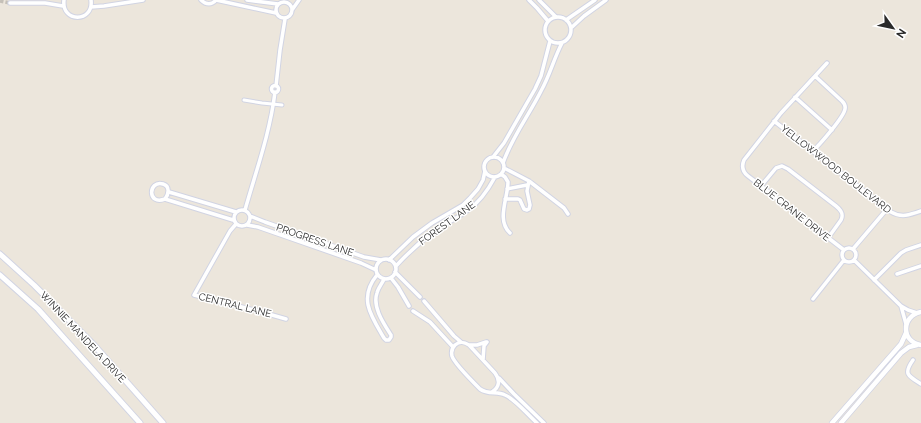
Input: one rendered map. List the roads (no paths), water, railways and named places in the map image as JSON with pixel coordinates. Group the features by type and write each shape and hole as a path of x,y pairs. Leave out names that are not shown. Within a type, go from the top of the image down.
{"main road":[{"name":"WINNIE MANDELA DRIVE","path":"0,254 34,285 94,346 163,423"},
{"name":"WINNIE MANDELA DRIVE","path":"0,275 38,309 140,423"}],"street":[{"path":"64,0 63,6 67,13 77,17 84,16 90,10 91,0"},
{"path":"91,6 104,6 143,0"},
{"path":"201,0 209,4 216,0 276,13 280,18 285,19 292,14 292,10 299,0"},
{"path":"247,0 278,4 285,1 289,3 292,10"},
{"path":"529,0 548,21"},
{"path":"539,0 556,17"},
{"path":"566,20 595,0"},
{"path":"503,163 510,146 544,87 556,54 562,43 569,37 571,28 581,18 606,0"},
{"path":"10,3 45,3 63,6"},
{"path":"276,13 278,4"},
{"path":"578,12 581,18"},
{"path":"562,43 558,44 547,39 544,28 548,21 556,17 560,17 566,20 571,28"},
{"path":"245,210 259,164 274,104 276,92 273,92 272,89 276,86 285,19"},
{"path":"493,157 500,159 504,168 501,174 495,177 489,176 485,171 485,162 493,157 504,143 535,88 541,76 550,41"},
{"path":"774,121 827,62"},
{"path":"813,152 832,130 846,108 842,100 815,76"},
{"path":"795,97 832,130"},
{"path":"244,100 282,105"},
{"name":"YELLOWWOOD BOULEVARD","path":"774,121 894,214 903,216 921,211"},
{"name":"BLUE CRANE DRIVE","path":"774,121 744,160 742,167 745,174 844,250"},
{"path":"761,186 776,168 782,166 840,209 842,215 841,220 828,238"},
{"path":"504,168 529,181 564,208 568,214"},
{"name":"FOREST LANE","path":"390,260 413,237 466,201 478,189 483,180 485,171"},
{"path":"501,174 508,182 503,214 504,226 510,233"},
{"name":"FOREST LANE","path":"396,266 406,254 432,232 468,211 476,204 495,177"},
{"path":"505,199 518,198 524,209 529,209 530,205 527,191 529,181"},
{"path":"165,199 168,196 168,188 162,184 155,185 151,192 154,199 161,201 165,199 233,220 236,224 243,227 250,221 250,216 245,210"},
{"path":"507,189 528,185"},
{"path":"169,192 236,212 245,210"},
{"path":"853,249 887,209"},
{"path":"233,220 236,212"},
{"name":"PROGRESS LANE","path":"250,216 364,257 381,260"},
{"name":"CENTRAL LANE","path":"236,224 230,231 194,295 286,319"},
{"name":"PROGRESS LANE","path":"247,225 258,227 361,263 376,270"},
{"path":"874,280 901,253 921,245"},
{"path":"844,260 842,255 844,250 849,248 853,249"},
{"path":"853,249 856,254 854,260"},
{"path":"381,260 390,260 396,266 395,274 391,278 384,279 377,275 377,264 381,260"},
{"path":"844,260 850,262 854,260"},
{"path":"813,299 844,260"},
{"path":"854,260 901,306 908,310 919,312"},
{"path":"897,274 921,266"},
{"path":"395,272 420,297"},
{"path":"377,275 371,282 368,293 368,304 371,315 384,338 389,340 391,335 377,309 376,300 376,294 384,279"},
{"path":"391,278 409,306"},
{"path":"424,301 461,342 469,345 477,345 487,342 484,346 483,360"},
{"path":"832,423 901,344 906,333 906,324 901,306"},
{"path":"413,311 430,322 453,347"},
{"path":"906,324 910,317 919,312"},
{"path":"906,333 910,340 919,345"},
{"path":"461,342 457,343 453,347 451,351 453,358 472,380 486,393 497,392 510,398 537,423"},
{"path":"469,345 514,394 544,423"},
{"path":"840,423 901,353 909,347 919,345"},
{"path":"913,360 907,371 910,377 921,384"},
{"path":"492,392 496,390 499,382 497,376"}],"tunnel":[{"path":"0,1 10,3"}]}
